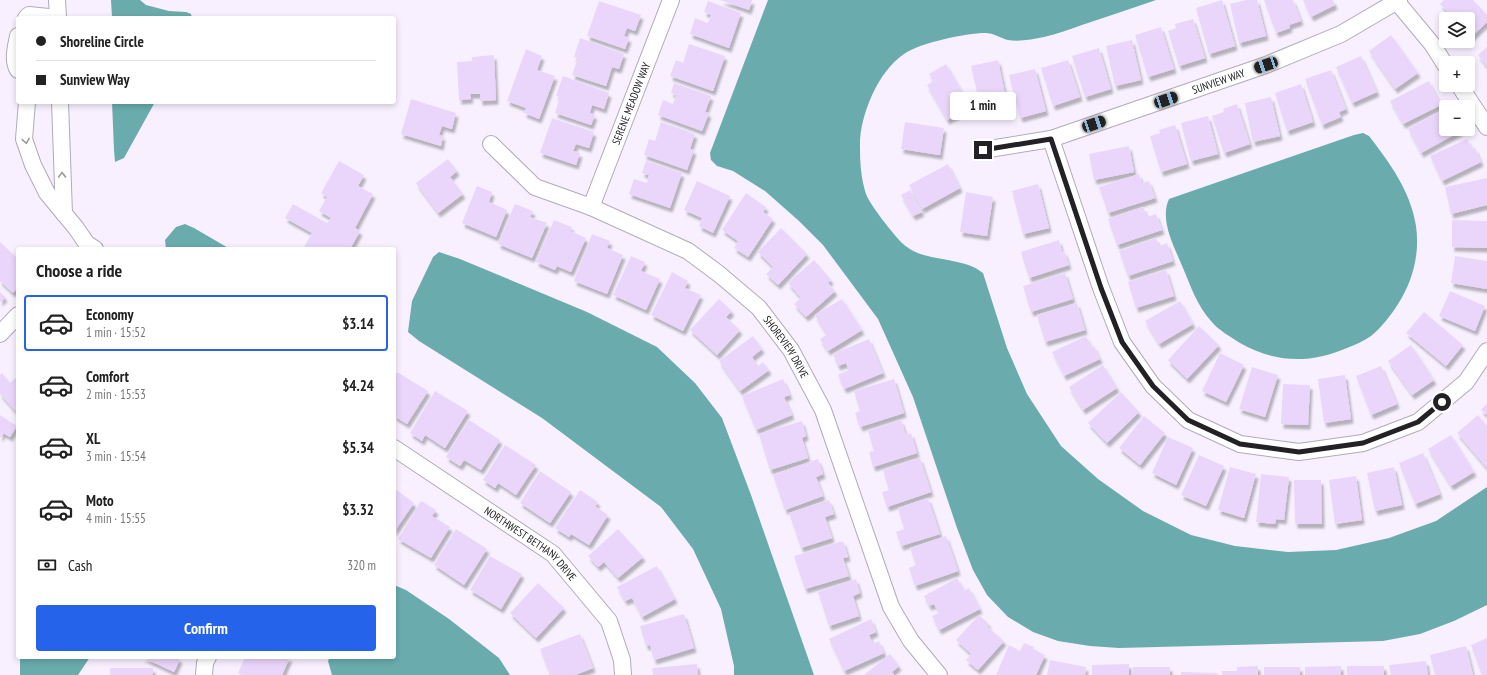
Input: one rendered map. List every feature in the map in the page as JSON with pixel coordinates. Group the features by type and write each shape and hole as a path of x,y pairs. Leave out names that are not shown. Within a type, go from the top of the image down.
{"street":[{"path":"57,0 58,16"},
{"name":"SERENE MEADOW WAY","path":"591,207 671,0"},
{"path":"1398,1 1440,56"},
{"name":"SUNVIEW WAY","path":"983,150 1051,139 1266,65 1340,34 1398,1"},
{"path":"28,13 46,16"},
{"path":"16,50 16,66"},
{"path":"1464,92 1487,127"},
{"path":"27,104 24,139 33,165 47,193 88,247"},
{"path":"60,104 64,214"},
{"path":"1051,139 1101,288 1122,342 1153,386 1188,420 1240,444 1299,452 1363,443 1418,422 1466,382 1487,351"},
{"name":"SHOREVIEW DRIVE","path":"491,144 535,187 591,207 688,251 719,274 759,308 791,350 823,410 891,607 911,641 940,675"},
{"path":"0,334 16,317"},
{"name":"NORTHWEST BETHANY DRIVE","path":"396,449 553,554 609,621 622,660 624,675"},
{"path":"204,675 205,663 207,659"}],"shaded area":[{"path":"111,0 140,0 146,5 169,11 186,12 191,14 192,16 112,16"},
{"path":"768,0 1156,0 1044,37 1013,41 991,34 977,33 920,46 904,54 886,71 878,83 863,122 860,147 861,165 863,182 868,199 894,234 911,250 931,257 954,261 974,267 983,273 1007,348 1027,394 1061,446 1098,479 1143,511 1191,535 1235,546 1288,552 1336,550 1389,538 1436,521 1487,487 1487,605 1454,621 1420,634 1383,641 1119,648 1090,646 1058,641 1033,632 1008,617 987,595 973,570 957,528 913,397 878,319 823,245 799,221 765,191 733,171 717,166 711,160 710,153"},
{"path":"112,104 154,104 124,158 115,162"},
{"path":"1363,133 1369,136 1392,167 1410,201 1413,213 1417,236 1416,256 1408,286 1403,295 1386,321 1371,336 1356,344 1320,357 1306,359 1279,358 1253,350 1240,343 1214,324 1206,315 1195,296 1169,234 1166,207 1169,199"},
{"path":"185,224 227,247 166,247 165,240 176,227"},
{"path":"439,252 460,259 587,312 657,347 695,383 722,418 751,495 814,675 734,675 734,666 721,609 693,549 661,507 542,418 419,341 408,332 412,301 433,257"},
{"path":"396,586 406,590 449,619 499,658 510,675 332,675 328,661 329,659 396,659"},
{"path":"20,659 89,659 78,675 20,675"}],"building":[{"path":"720,0 752,0 749,10"},
{"path":"1222,0 1235,46 1209,54 1196,8"},
{"path":"1246,0 1257,0 1266,36 1239,43 1230,4"},
{"path":"1264,0 1293,0 1301,21 1289,25 1290,28 1276,33"},
{"path":"1303,0 1333,0 1335,5 1311,17"},
{"path":"1444,0 1473,0 1487,15 1487,22 1475,33 1475,12 1447,12 1440,4"},
{"path":"599,1 641,15 635,31 627,28 624,36 629,38 625,49 587,36"},
{"path":"708,1 741,13 729,48 690,34 695,18 708,23 711,15 704,12"},
{"path":"1193,19 1205,58 1179,66 1168,31 1176,28 1175,24"},
{"path":"1161,27 1174,69 1148,77 1135,35"},
{"path":"1391,35 1418,73 1395,89 1369,51"},
{"path":"580,38 624,54 619,69 612,67 606,86 572,75 578,58 574,57"},
{"path":"1132,40 1141,80 1115,86 1106,46"},
{"path":"689,44 725,56 713,91 670,76 676,60 683,63"},
{"path":"1487,47 1487,67 1478,55"},
{"path":"1099,48 1111,89 1085,97 1072,56"},
{"path":"526,49 542,56 537,70 555,76 539,119 524,113 526,108 507,101"},
{"path":"494,55 496,100 480,101 480,94 470,94 471,99 459,100 457,62 472,61 472,57"},
{"path":"1361,56 1377,92 1352,103 1336,67"},
{"path":"998,60 1006,99 980,105 971,66"},
{"path":"1068,60 1080,97 1053,106 1041,68"},
{"path":"946,64 971,107 947,120 927,85 933,81 929,74"},
{"path":"1035,69 1046,111 1020,118 1009,75"},
{"path":"1331,70 1346,109 1339,112 1341,117 1322,125 1305,79"},
{"path":"563,76 609,93 604,109 592,105 590,113 595,115 591,125 555,113 560,97 556,96"},
{"path":"1429,81 1439,101 1439,106 1403,124 1390,101"},
{"path":"674,83 711,96 705,112 709,113 702,131 658,115 663,100 673,104 676,95 671,93"},
{"path":"1301,84 1313,122 1287,131 1275,93"},
{"path":"1271,97 1280,136 1253,142 1245,103"},
{"path":"411,99 456,113 452,129 442,126 439,135 443,136 441,146 401,134"},
{"path":"1237,104 1250,144 1224,153 1212,116 1224,112 1223,109"},
{"path":"1439,112 1439,136 1452,136 1421,153 1408,129"},
{"path":"1208,116 1218,154 1191,161 1181,123"},
{"path":"552,118 594,132 589,148 576,144 573,151 580,153 576,165 540,153"},
{"path":"661,122 695,134 690,149 694,150 687,170 644,155 649,139 655,141"},
{"path":"905,122 944,128 940,155 901,149"},
{"path":"1175,125 1187,164 1161,172 1150,136 1160,133 1159,130"},
{"path":"1467,139 1472,149 1475,148 1481,162 1442,181 1430,156"},
{"path":"1129,146 1134,172 1094,180 1089,154"},
{"path":"448,159 457,171 450,177 463,194 438,213 416,183"},
{"path":"339,161 364,175 358,186 373,194 355,228 360,231 351,247 304,247 312,233 285,218 293,204 327,223 331,218 319,211 327,197 321,193"},
{"path":"646,161 682,173 670,208 629,194 634,179 647,183 649,175 642,173"},
{"path":"948,164 960,188 922,209 909,185"},
{"path":"1139,174 1142,183 1149,181 1155,198 1108,213 1099,187"},
{"path":"1487,178 1487,205 1451,214 1445,187"},
{"path":"697,181 730,196 713,233 699,226 702,218 684,210"},
{"path":"1038,184 1049,228 1023,234 1012,191"},
{"path":"477,186 492,192 489,202 507,210 496,237 462,223"},
{"path":"910,190 922,212 913,216 901,195"},
{"path":"966,192 993,197 987,236 960,232"},
{"path":"746,193 766,207 763,212 773,219 748,257 734,248 738,241 722,230"},
{"path":"515,204 533,211 530,217 547,223 532,258 498,244"},
{"path":"1143,207 1147,217 1156,214 1162,230 1117,245 1108,219"},
{"path":"554,220 572,227 570,231 586,238 571,272 557,266 555,270 536,262"},
{"path":"1452,220 1487,221 1487,248 1452,247"},
{"path":"781,228 807,254 778,285 766,274 773,267 758,252"},
{"path":"592,234 610,241 607,248 623,255 607,294 574,281"},
{"path":"1156,238 1159,246 1167,243 1173,261 1128,276 1119,251"},
{"path":"1059,240 1062,252 1064,251 1069,265 1029,278 1021,252"},
{"path":"0,242 16,257 16,289 13,293 0,281"},
{"path":"631,256 645,262 641,271 660,279 646,310 613,295"},
{"path":"1455,256 1487,261 1487,289 1451,283"},
{"path":"814,260 831,280 828,283 835,291 806,317 794,304 801,298 788,283"},
{"path":"1166,270 1174,296 1136,308 1128,282"},
{"path":"672,272 688,281 685,288 701,295 683,331 651,315"},
{"path":"1065,273 1073,299 1031,312 1023,286"},
{"path":"1450,291 1485,306 1475,331 1439,316"},
{"path":"0,292 5,297 0,302"},
{"path":"719,299 732,311 726,317 740,330 717,355 690,330"},
{"path":"842,299 862,330 828,351 820,339 827,335 815,315"},
{"path":"1180,301 1193,324 1159,344 1145,321"},
{"path":"1077,303 1085,330 1045,342 1037,315"},
{"path":"1424,312 1463,345 1446,366 1406,333"},
{"path":"1199,326 1219,345 1187,379 1168,360"},
{"path":"753,336 762,349 752,357 758,366 763,362 769,370 740,391 719,361"},
{"path":"1086,336 1091,347 1094,346 1100,359 1064,376 1052,352"},
{"path":"869,339 883,373 844,389 838,375 849,370 846,363 838,366 833,354"},
{"path":"1411,345 1434,380 1412,395 1388,361"},
{"path":"1220,353 1244,365 1226,402 1202,391"},
{"path":"1103,365 1117,388 1083,410 1069,387"},
{"path":"1381,366 1397,404 1371,415 1356,376"},
{"path":"1252,367 1278,375 1265,417 1239,409"},
{"path":"397,372 428,391 407,424 396,417"},
{"path":"2,373 10,383 16,378 16,412 0,394 0,375"},
{"path":"1345,375 1351,419 1324,423 1318,379"},
{"path":"783,379 790,395 784,397 792,415 756,430 742,396"},
{"path":"894,379 904,413 860,427 855,413 860,411 854,391"},
{"path":"1283,384 1310,385 1308,425 1281,424"},
{"path":"435,391 468,411 445,448 425,435 422,441 410,433"},
{"path":"1121,392 1139,412 1107,443 1088,423"},
{"path":"1487,403 1487,415 1481,410"},
{"path":"0,415 16,425 16,428 10,437 3,433 0,438"},
{"path":"1478,415 1487,426 1487,468 1457,433"},
{"path":"1144,416 1165,433 1140,465 1119,448"},
{"path":"469,420 500,440 481,470 464,460 460,466 446,457"},
{"path":"901,420 906,435 911,433 917,453 873,467 869,452 874,451 868,431"},
{"path":"802,421 806,436 802,438 808,458 770,470 759,434"},
{"path":"1451,435 1474,472 1451,486 1428,449"},
{"path":"1168,437 1193,448 1176,485 1152,473"},
{"path":"505,445 536,465 516,495 498,483 495,488 483,480"},
{"path":"1423,453 1440,494 1415,504 1399,463"},
{"path":"1199,455 1224,466 1206,506 1181,495"},
{"path":"920,458 931,492 887,507 882,492 889,490 883,470"},
{"path":"818,459 823,474 816,477 823,496 785,510 773,475"},
{"path":"1230,467 1256,474 1244,518 1218,510"},
{"path":"1394,467 1402,505 1375,511 1367,473"},
{"path":"540,471 571,492 550,523 520,503"},
{"path":"1261,474 1289,477 1284,520 1276,519 1275,524 1256,522"},
{"path":"1356,476 1362,520 1335,524 1329,480"},
{"path":"1294,480 1321,480 1322,524 1295,524"},
{"path":"396,490 414,503 396,529"},
{"path":"580,490 598,502 595,506 608,515 589,545 571,534 569,537 555,528"},
{"path":"928,498 940,534 901,546 896,532 904,529 898,508"},
{"path":"829,500 834,514 825,517 832,538 801,548 789,513"},
{"path":"421,501 436,510 432,516 450,527 431,558 398,539"},
{"path":"456,529 487,549 464,585 434,565"},
{"path":"618,529 643,557 618,578 604,562 598,567 588,556"},
{"path":"946,536 958,571 915,586 909,568 916,565 910,548"},
{"path":"843,541 848,557 843,558 849,576 805,589 794,556"},
{"path":"490,556 522,574 501,609 470,590"},
{"path":"657,566 675,599 642,617 632,598 625,601 617,587"},
{"path":"957,578 964,591 969,588 980,609 939,630 932,616 939,613 934,604 929,606 924,596"},
{"path":"856,579 860,593 853,596 859,616 829,626 818,592"},
{"path":"538,583 564,608 536,638 510,613"},
{"path":"684,614 694,648 654,660 650,645 646,646 640,626"},
{"path":"979,615 989,624 987,626 1004,641 978,670 966,660 971,654 956,640"},
{"path":"871,619 876,632 869,635 873,644 879,641 884,653 844,671 829,639"},
{"path":"580,634 593,668 575,675 550,675 540,649"},
{"path":"1487,638 1487,675 1482,675 1471,645"},
{"path":"1024,643 1034,647 1033,649 1045,655 1036,675 996,675 1009,645 1020,651"},
{"path":"1466,646 1473,675 1435,675 1430,655"},
{"path":"890,654 899,666 892,672 894,675 864,675"},
{"path":"146,659 180,659 174,672"},
{"path":"244,659 289,659 282,675 242,675 238,673"},
{"path":"1050,660 1086,667 1085,675 1047,675"},
{"path":"1426,661 1428,675 1391,675 1389,665"},
{"path":"697,664 698,675 653,675 652,668"},
{"path":"1129,664 1129,675 1092,675 1092,665"},
{"path":"1258,666 1258,675 1222,675 1222,671 1237,671 1237,667"},
{"path":"1341,666 1341,675 1305,675 1305,667"},
{"path":"1347,666 1384,666 1384,675 1347,675"},
{"path":"1133,667 1170,667 1170,675 1133,675"},
{"path":"1264,667 1300,667 1300,675 1264,675"},
{"path":"110,668 153,668 153,675 110,675"},
{"path":"1181,672 1218,673 1217,675 1181,675"}],"route":[{"path":"983,150 1051,139 1101,288 1122,342 1153,386 1188,420 1240,444 1299,452 1363,443 1418,422 1442,402"}]}
